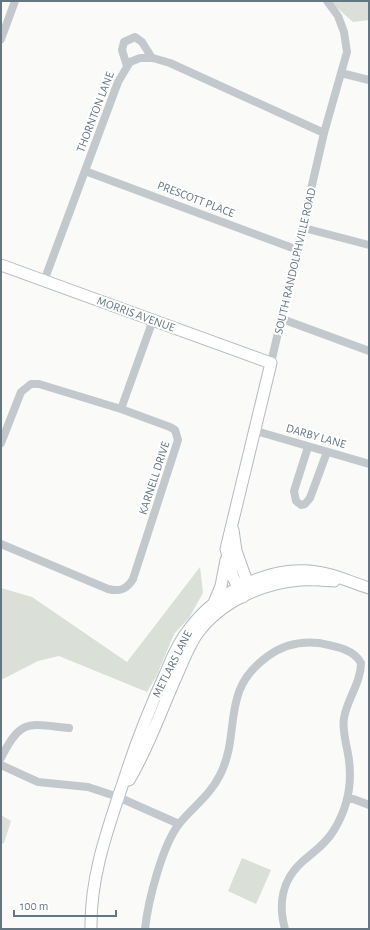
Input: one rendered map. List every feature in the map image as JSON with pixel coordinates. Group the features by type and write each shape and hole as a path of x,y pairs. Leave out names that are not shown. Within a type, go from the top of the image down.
{"main road":[{"name":"MORRIS AVENUE","path":"1,265 272,363"},
{"name":"SOUTH RANDOLPHVILLE ROAD","path":"213,605 221,586 228,542 272,363"},
{"name":"SOUTH RANDOLPHVILLE ROAD","path":"233,525 236,551 245,590"},
{"path":"226,556 245,590"},
{"name":"METLARS LANE","path":"91,929 94,882 100,854 118,797 146,719 172,657 190,627 213,605 245,590 290,581 316,580 346,581 369,588"},
{"name":"METLARS LANE","path":"118,797 141,760 181,664 197,634 214,616 245,590"}],"street":[{"path":"1,39 15,1"},
{"name":"SOUTH RANDOLPHVILLE ROAD","path":"272,363 304,228 324,133 347,52 344,32 338,16 327,1"},
{"path":"127,66 122,50 124,42 135,38 142,42 152,58"},
{"name":"THORNTON LANE","path":"44,281 118,82 130,62 140,58 152,58 170,62 324,133"},
{"path":"341,73 369,80"},
{"name":"PRESCOTT PLACE","path":"85,171 298,250"},
{"path":"304,228 369,245"},
{"path":"282,319 369,350"},
{"path":"121,409 153,320"},
{"name":"KARNELL DRIVE","path":"1,443 21,392 31,384 44,385 121,409 170,427 174,430 178,440 134,579 129,586 122,589 108,589 1,544"},
{"name":"DARBY LANE","path":"256,431 369,464"},
{"path":"308,447 294,491 296,501 301,505 305,504 310,498 327,452"},
{"path":"145,929 162,855 179,824 206,796 221,773 228,746 235,700 245,677 266,657 293,644 304,642 327,645 354,654 361,663 360,676 344,718 345,741 350,771 348,797 333,832 316,851 297,868 287,882 281,906 285,929"},
{"path":"1,758 10,739 22,727 30,724 69,728"},
{"path":"1,765 38,782 88,787 118,797 179,824"},
{"path":"348,797 369,805"}],"shaded area":[{"path":"329,1 369,1 369,20 353,22"},
{"path":"200,567 203,593 189,618 174,634 157,675 147,692 59,656 38,661 1,680 1,588 32,597 127,662"},
{"path":"1,815 11,821 4,843 1,844"},
{"path":"242,858 271,870 256,904 228,891"}]}
